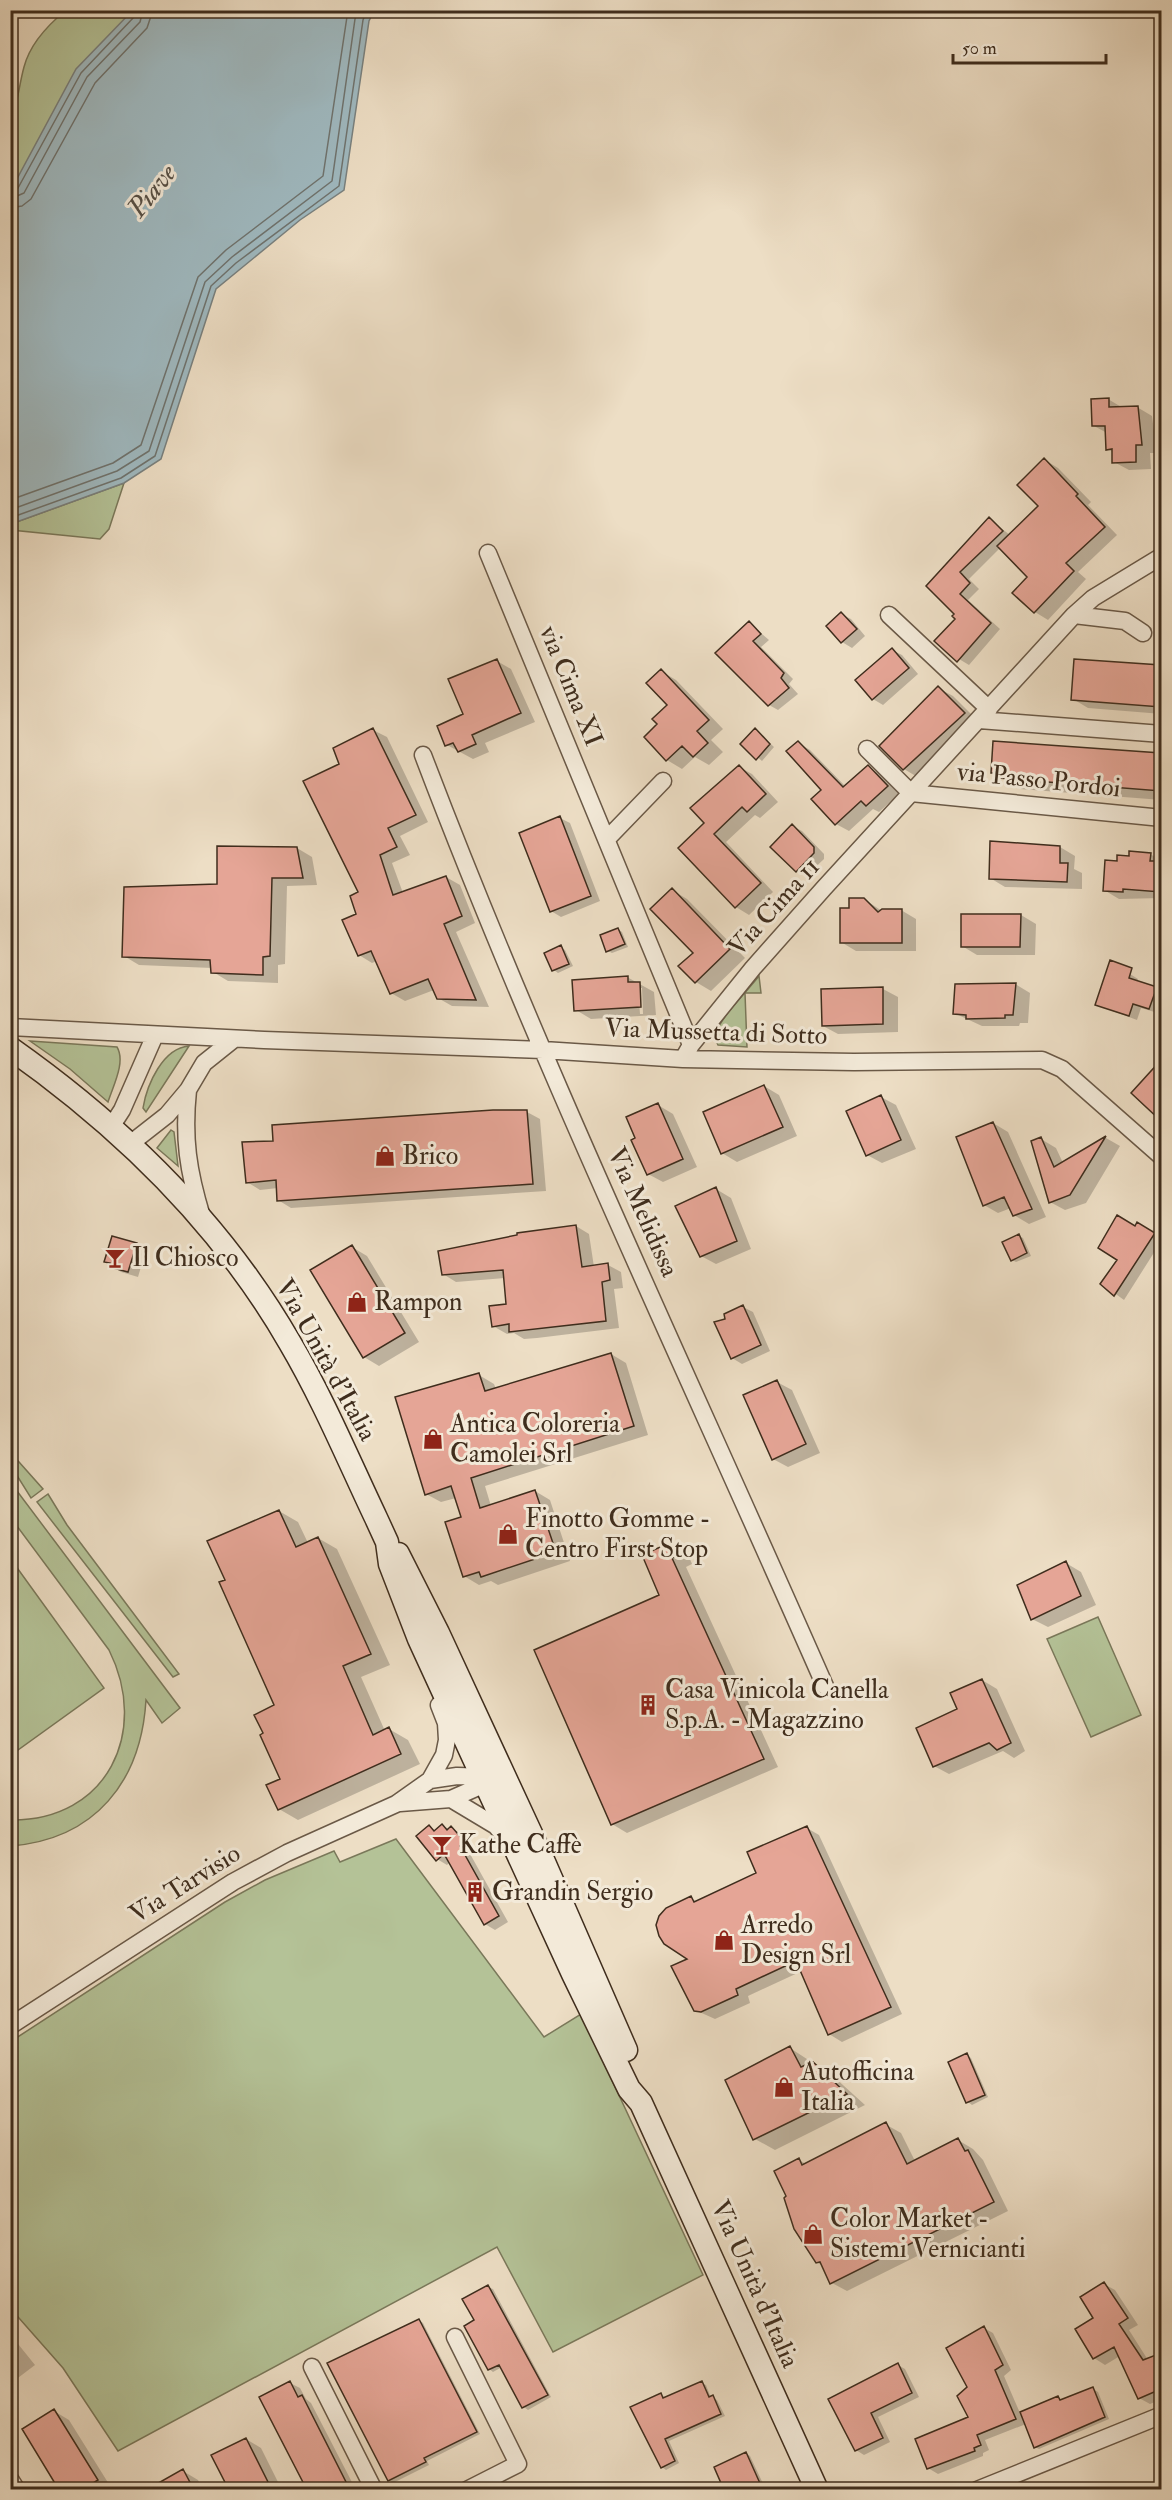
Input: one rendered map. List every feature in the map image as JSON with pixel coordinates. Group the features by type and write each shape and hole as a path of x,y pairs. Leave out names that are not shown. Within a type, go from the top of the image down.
{"main road":[{"name":"Via Unità d'Italia","path":"10,1048 68,1089 130,1144 179,1193 252,1284 290,1342 325,1409 387,1542 402,1559 491,1775 516,1850 629,2089 641,2103 817,2490"},
{"name":"Via Unità d'Italia","path":"387,1542 390,1564 419,1639 491,1775 640,2083 641,2103"}],"street":[{"path":"1161,10 1161,15"},
{"name":"via Cima XI","path":"488,553 607,839 687,1052"},
{"name":"Via Cima 11","path":"687,1052 758,963 1074,615 1093,598 1161,556"},
{"path":"889,615 984,714 1161,734"},
{"path":"1074,615 1125,621 1143,633"},
{"path":"867,749 911,793"},
{"name":"Via Melidissa","path":"423,755 458,846 543,1050 825,1686"},
{"path":"607,839 663,781"},
{"name":"via Passo Pordoi","path":"911,793 1161,819"},
{"name":"Via Mussetta di Sotto","path":"10,1027 234,1039 543,1050 687,1052 905,1062 1042,1060 1062,1069 1161,1157"},
{"path":"111,1127 122,1110 154,1035"},
{"path":"130,1144 167,1115 188,1090 204,1063 234,1039"},
{"path":"188,1090 184,1130 189,1176 205,1223"},
{"name":"Via Tarvisio","path":"10,2026 233,1882 298,1848 396,1804 430,1780 444,1755 446,1724 421,1659 419,1639"},
{"path":"430,1780 491,1775"},
{"path":"451,1799 476,1788 491,1775"},
{"path":"451,1799 496,1826 516,1850"},
{"name":"Via Tarvisio","path":"396,1804 451,1799"},
{"path":"455,2337 518,2464 467,2490"},
{"path":"312,2367 374,2490"},
{"path":"977,2490 1161,2415"},
{"path":"10,2479 17,2490"}],"green space":[{"path":"65,11 173,11 11,228 11,121 22,74 35,43"},
{"path":"124,483 109,529 100,539 11,530 11,524"},
{"path":"759,976 761,993 745,993 747,1047 718,1045 714,1036 718,1028 728,1012"},
{"path":"30,1041 117,1047 119,1067 108,1102 70,1069"},
{"path":"189,1046 146,1112 143,1108 152,1078 171,1053"},
{"path":"171,1130 174,1132 178,1166 157,1148"},
{"path":"11,1453 43,1489 31,1498 11,1466"},
{"path":"11,1483 180,1708 162,1723 146,1700 142,1730 135,1756 123,1780 108,1801 89,1818 67,1832 41,1841 11,1846 11,1820 44,1816 73,1805 95,1788 111,1766 121,1740 124,1711 120,1681 109,1650 11,1518"},
{"path":"48,1494 67,1525 179,1674 173,1677 37,1502"},
{"path":"10,1558 104,1688 11,1755 10,1755"},
{"path":"1098,1617 1141,1715 1091,1737 1047,1639"},
{"path":"396,1839 544,2037 581,2014 703,2275 553,2352 497,2247 118,2451 63,2368 11,2309 10,2042 225,1902 265,1880 334,1851 340,1862"}],"water":[{"name":"Piave","path":"132,11 374,11 369,21 344,190 300,220 216,289 161,459 124,483 11,524 11,190 76,69"}],"building":[{"path":"1109,398 1109,407 1138,406 1142,445 1136,445 1136,462 1112,463 1112,449 1106,450 1105,426 1092,426 1091,399"},
{"path":"1044,458 1105,527 1066,563 1074,571 1034,613 1012,593 1027,577 997,546 1038,506 1017,485"},
{"path":"989,517 1003,531 960,572 970,583 960,594 991,623 957,662 934,641 955,619 952,616 954,614 926,586"},
{"path":"841,612 857,629 841,643 826,626"},
{"path":"749,621 761,634 753,641 784,673 781,678 789,688 768,706 715,653"},
{"path":"892,648 909,668 872,700 855,680"},
{"path":"497,659 521,713 472,735 476,744 458,752 453,743 445,746 437,726 463,714 448,679"},
{"path":"1074,659 1161,665 1161,707 1071,700"},
{"path":"661,669 709,720 697,731 708,743 693,757 682,746 666,761 644,737 657,724 652,719 667,705 646,683"},
{"path":"938,686 965,713 903,770 879,746"},
{"path":"373,728 416,815 388,828 397,847 380,855 393,895 446,876 462,916 444,924 476,1000 437,999 428,979 390,994 371,951 358,956 342,920 356,914 350,896 358,892 303,781 339,764 333,748"},
{"path":"755,728 770,744 756,760 740,744"},
{"path":"798,741 843,787 868,765 888,786 866,806 861,801 835,825 811,799 821,790 786,751"},
{"path":"993,741 1161,753 1161,791 998,778 998,773 991,773"},
{"path":"739,765 766,794 747,812 742,807 714,834 761,883 735,908 678,848 704,823 690,808"},
{"path":"560,816 591,896 550,912 519,833"},
{"path":"792,824 814,847 814,853 796,872 770,847"},
{"path":"990,841 1060,846 1060,863 1068,863 1067,882 989,879"},
{"path":"217,846 297,847 303,878 272,878 270,956 263,957 263,975 211,973 210,960 122,957 124,887 217,884"},
{"path":"1129,851 1151,853 1150,861 1160,861 1161,892 1123,889 1123,892 1103,891 1105,860 1117,861 1117,855 1129,856"},
{"path":"672,888 730,949 695,983 678,966 693,953 650,909"},
{"path":"849,898 864,898 878,912 882,909 902,909 902,943 840,943 840,908 849,908"},
{"path":"961,914 1021,914 1020,947 961,947"},
{"path":"618,928 625,944 606,952 600,935"},
{"path":"561,945 569,964 552,971 544,953"},
{"path":"1110,960 1132,968 1129,978 1157,987 1149,1009 1133,1004 1129,1016 1095,1005"},
{"path":"628,976 628,982 640,982 641,1007 574,1011 572,980"},
{"path":"1016,983 1013,1015 1005,1015 1005,1018 966,1019 966,1015 953,1014 955,984"},
{"path":"883,987 883,1024 822,1026 821,989"},
{"path":"1161,1060 1161,1121 1131,1093"},
{"path":"764,1085 783,1127 721,1154 703,1112"},
{"path":"881,1095 901,1140 866,1156 846,1111"},
{"path":"658,1103 683,1159 647,1175 631,1140 635,1138 626,1117"},
{"name":"Brico","path":"493,1110 527,1110 533,1184 277,1201 276,1180 246,1183 242,1142 273,1141 272,1125"},
{"path":"993,1122 1032,1209 1013,1216 1004,1197 983,1206 956,1137"},
{"path":"1106,1136 1070,1195 1049,1203 1031,1141 1041,1137 1054,1167"},
{"path":"716,1187 737,1241 700,1257 675,1206"},
{"path":"1117,1215 1135,1226 1137,1222 1155,1233 1114,1296 1100,1284 1117,1260 1098,1248"},
{"path":"576,1225 582,1267 608,1263 610,1280 602,1282 606,1321 509,1332 509,1324 492,1327 489,1306 506,1304 503,1270 442,1275 438,1251 517,1235 517,1233"},
{"path":"1019,1234 1027,1253 1011,1261 1002,1242"},
{"path":"112,1236 137,1243 128,1272 109,1267 110,1263 104,1262"},
{"name":"Rampon","path":"352,1245 405,1333 363,1358 310,1270"},
{"path":"743,1305 761,1345 731,1359 714,1322 725,1319 724,1314"},
{"path":"611,1353 634,1426 471,1478 480,1508 535,1490 556,1552 481,1577 479,1572 463,1577 445,1522 461,1517 451,1486 425,1495 395,1397 479,1373 485,1391"},
{"path":"777,1380 806,1444 772,1460 743,1395"},
{"path":"279,1510 296,1547 318,1537 371,1654 343,1666 373,1735 389,1727 401,1754 278,1810 266,1785 280,1779 260,1735 263,1733 254,1715 274,1705 219,1582 225,1580 207,1541"},
{"name":"Casa Vinicola Canella S.p.A. - Magazzino","path":"672,1542 678,1556 672,1558 764,1759 611,1825 534,1650 659,1595 642,1555"},
{"path":"1066,1561 1081,1596 1031,1620 1017,1585"},
{"path":"982,1679 1011,1743 997,1750 989,1743 933,1767 916,1728 957,1709 950,1693"},
{"path":"442,1824 447,1830 451,1826 465,1842 460,1846 499,1916 484,1925 444,1854 436,1861 416,1836 429,1825 434,1831"},
{"path":"807,1826 891,2007 828,2035 796,1961 736,1989 738,1995 701,2012 694,2011 671,1966 687,1959 664,1944 656,1925 659,1916 666,1908 691,1896 694,1902 756,1873 747,1852"},
{"name":"Autofficina Italia","path":"790,2046 801,2067 813,2062 847,2094 753,2140 725,2080"},
{"path":"967,2053 985,2095 966,2103 948,2062"},
{"path":"886,2122 907,2164 958,2138 965,2151 968,2150 994,2202 830,2284 820,2262 816,2263 794,2229 784,2198 786,2196 774,2171 799,2158 802,2165"},
{"path":"1104,2282 1128,2318 1119,2324 1143,2360 1161,2353 1161,2389 1138,2399 1114,2347 1093,2359 1075,2329 1093,2318 1080,2297"},
{"path":"488,2285 548,2395 522,2408 499,2365 488,2370 464,2326 474,2320 462,2299"},
{"path":"419,2319 477,2432 424,2458 426,2462 388,2481 327,2363"},
{"path":"984,2326 1003,2365 995,2370 1016,2419 977,2435 981,2445 974,2448 975,2451 927,2469 915,2439 968,2417 957,2396 967,2387 946,2348"},
{"path":"898,2363 912,2393 871,2413 883,2438 855,2451 828,2399"},
{"path":"290,2381 298,2397 302,2395 346,2482 342,2484 345,2490 307,2490 259,2397"},
{"path":"702,2381 709,2397 713,2395 721,2414 665,2439 675,2461 661,2468 630,2407 661,2393 663,2398"},
{"path":"1093,2387 1105,2417 1034,2448 1020,2412 1058,2396 1060,2400"},
{"path":"54,2409 98,2480 82,2490 59,2490 22,2429"},
{"path":"246,2438 272,2490 229,2490 211,2455"},
{"path":"746,2452 763,2490 724,2490 714,2467"},
{"path":"183,2469 194,2490 146,2490"}],"place":[{"name":"Brico","path":"385,1156"},
{"name":"Il Chiosco","path":"115,1258"},
{"name":"Rampon","path":"357,1302"},
{"name":"Antica Coloreria Camolei Srl","path":"433,1439"},
{"name":"Finotto Gomme - Centro First Stop","path":"508,1534"},
{"name":"Casa Vinicola Canella S.p.A. - Magazzino","path":"648,1705"},
{"name":"Kathe Caffè","path":"442,1845"},
{"name":"Grandin Sergio","path":"475,1892"},
{"name":"Arredo Design Srl","path":"724,1940"},
{"name":"Autofficina Italia","path":"784,2087"},
{"name":"Color Market - Sistemi Vernicianti","path":"813,2234"}]}
